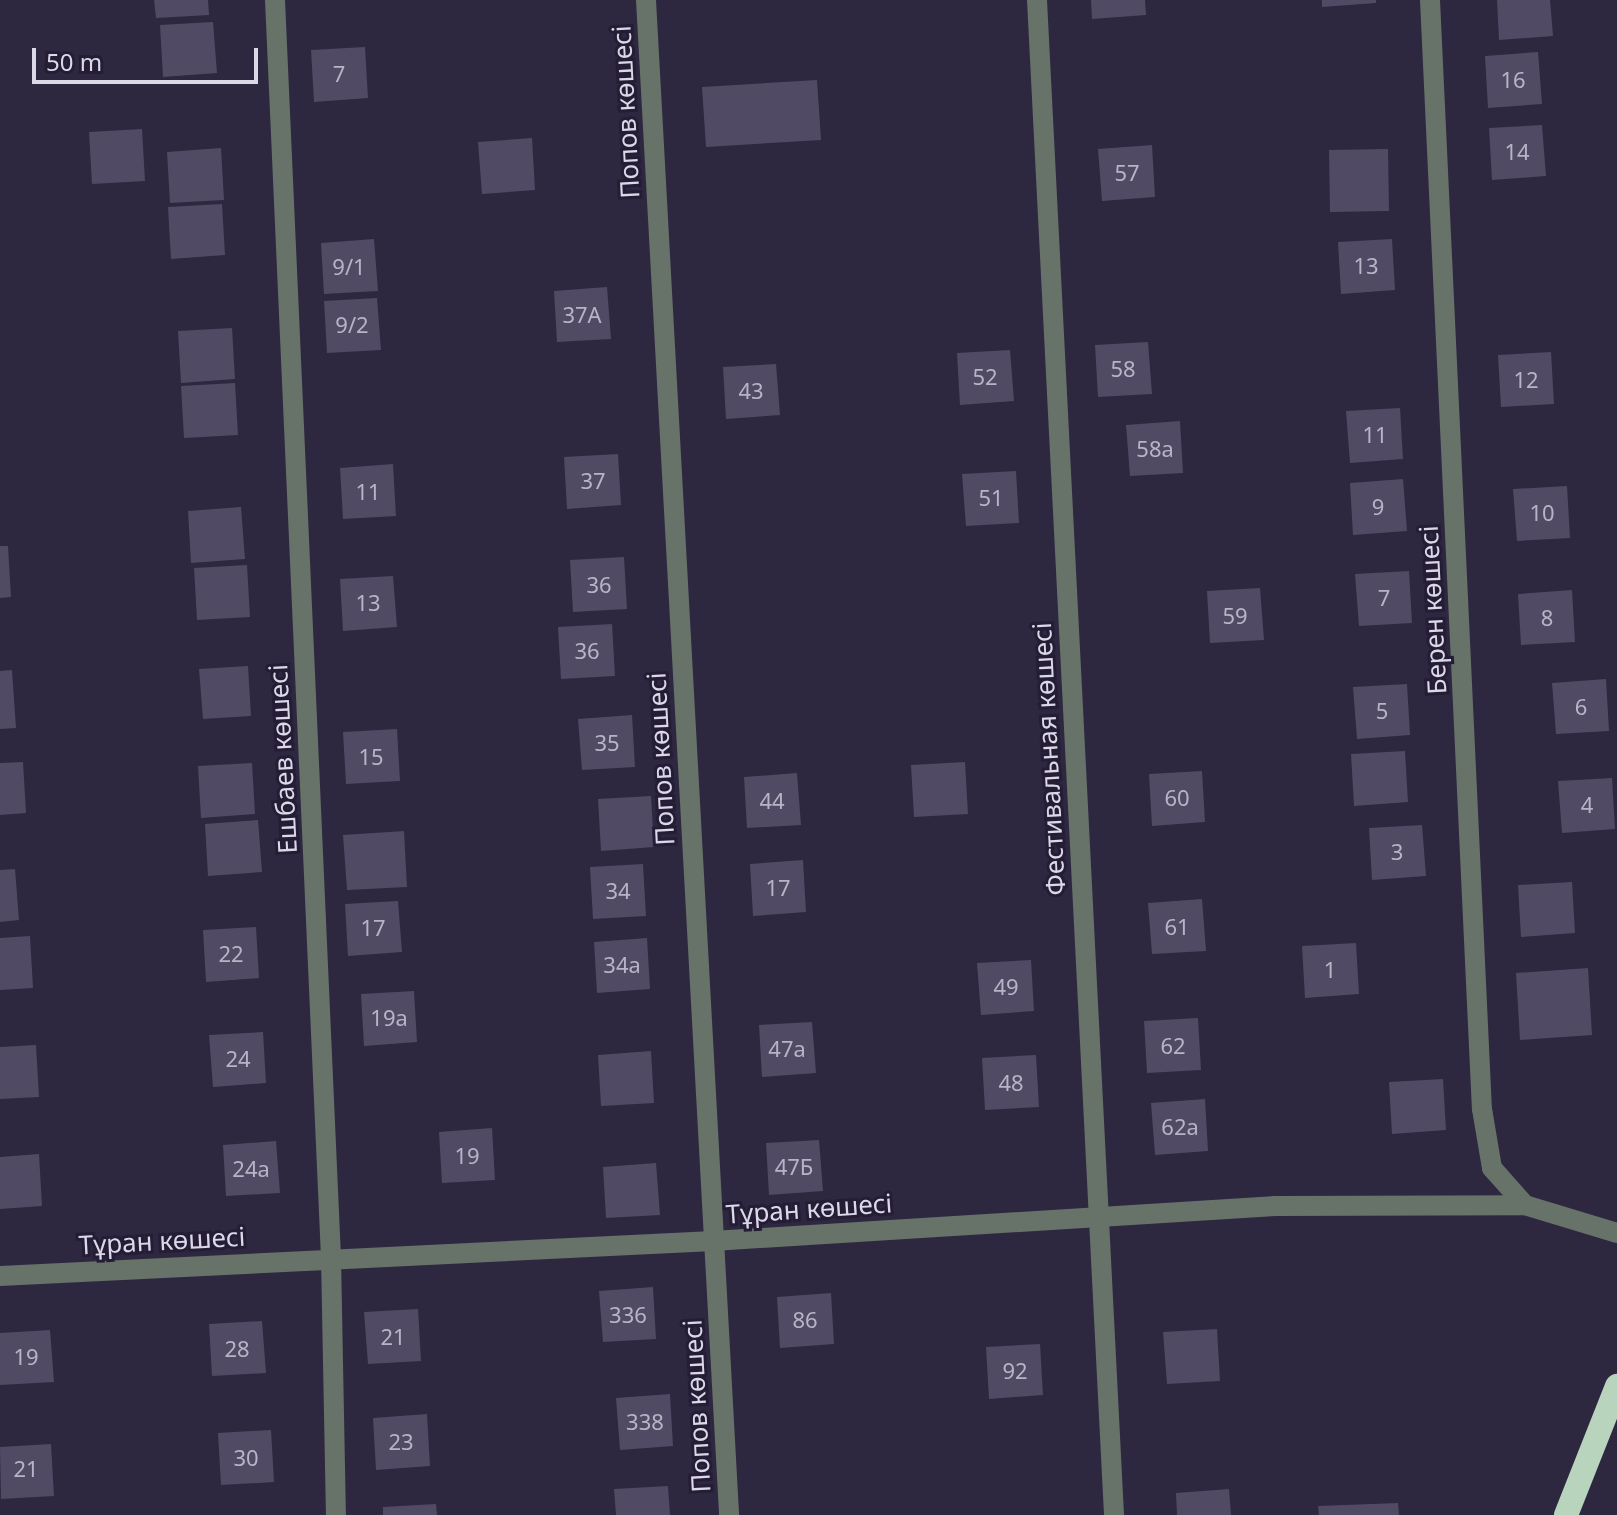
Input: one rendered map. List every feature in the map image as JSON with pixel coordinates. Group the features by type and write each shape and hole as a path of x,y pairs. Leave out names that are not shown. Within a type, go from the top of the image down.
{"highway":[{"path":"1566,1515 1617,1386"}],"street":[{"name":"Ешбаев көшесі","path":"275,0 331,1258 336,1515"},
{"name":"Попов көшесі","path":"646,0 729,1515"},
{"name":"Фестивальная көшесі","path":"1037,0 1114,1515"},
{"name":"Берен көшесі","path":"1430,0 1482,1109 1492,1168 1525,1205"},
{"name":"Тұран көшесі","path":"0,1276 713,1241 1098,1214 1276,1206 1525,1205 1617,1233"}],"building":[{"path":"154,0 208,0 209,15 156,18"},
{"path":"1091,0 1145,0 1146,15 1092,19"},
{"path":"1322,0 1376,0 1376,3 1322,7"},
{"path":"1497,0 1550,0 1553,36 1499,40"},
{"path":"213,22 217,73 163,77 160,25"},
{"path":"365,47 368,98 314,102 311,50"},
{"path":"1538,52 1542,104 1488,108 1485,56"},
{"path":"817,80 821,140 706,147 702,87"},
{"path":"1542,125 1546,176 1492,180 1489,128"},
{"path":"142,129 145,181 92,184 89,132"},
{"path":"532,138 535,190 482,194 478,142"},
{"path":"1152,145 1155,197 1102,201 1098,149"},
{"path":"221,148 224,200 170,203 167,152"},
{"path":"1388,149 1389,211 1330,212 1329,150"},
{"path":"222,204 225,255 171,259 168,207"},
{"path":"374,239 378,291 324,294 321,243"},
{"path":"1392,239 1395,290 1341,294 1338,242"},
{"path":"607,287 611,339 557,342 554,291"},
{"path":"377,298 381,350 327,353 324,301"},
{"path":"232,328 235,379 181,383 178,331"},
{"path":"1148,342 1152,394 1098,397 1095,345"},
{"path":"1010,350 1014,401 960,405 957,353"},
{"path":"1551,352 1554,404 1501,407 1498,355"},
{"path":"776,364 780,415 726,419 723,367"},
{"path":"235,383 238,435 184,438 181,386"},
{"path":"1400,408 1403,459 1350,463 1346,411"},
{"path":"1180,421 1183,473 1130,476 1126,425"},
{"path":"618,454 621,505 567,509 564,457"},
{"path":"393,464 396,516 343,519 340,468"},
{"path":"1016,471 1019,523 966,526 962,474"},
{"path":"1403,479 1407,531 1353,535 1350,483"},
{"path":"1567,486 1570,538 1517,541 1513,489"},
{"path":"241,507 245,559 191,563 188,511"},
{"path":"0,546 8,546 11,597 0,598"},
{"path":"624,557 627,609 573,612 570,560"},
{"path":"247,565 250,617 197,620 194,568"},
{"path":"1409,571 1412,623 1359,626 1355,574"},
{"path":"393,576 397,627 343,631 340,579"},
{"path":"1260,588 1264,640 1210,643 1207,591"},
{"path":"1572,590 1575,642 1521,645 1518,594"},
{"path":"612,624 615,676 561,679 558,627"},
{"path":"248,666 251,716 203,719 199,669"},
{"path":"12,670 16,728 0,729 0,671"},
{"path":"1606,679 1609,731 1556,734 1552,683"},
{"path":"1407,684 1410,735 1357,739 1353,687"},
{"path":"632,715 635,767 582,770 578,719"},
{"path":"397,729 400,781 346,784 343,732"},
{"path":"1405,751 1408,802 1354,806 1351,754"},
{"path":"23,762 26,813 0,815 0,763"},
{"path":"965,762 968,814 914,817 911,765"},
{"path":"252,763 255,814 201,818 198,766"},
{"path":"1202,771 1205,822 1152,826 1149,774"},
{"path":"797,773 801,825 747,828 744,777"},
{"path":"1612,778 1615,829 1562,833 1558,781"},
{"path":"651,796 654,847 601,851 598,799"},
{"path":"258,820 262,872 208,876 205,824"},
{"path":"1422,825 1426,876 1372,880 1369,828"},
{"path":"404,831 407,887 347,890 343,835"},
{"path":"803,860 806,912 753,916 750,864"},
{"path":"643,864 646,916 593,919 590,867"},
{"path":"15,869 19,920 0,922 0,870"},
{"path":"1572,882 1575,933 1521,937 1518,885"},
{"path":"1202,899 1206,951 1152,954 1148,903"},
{"path":"398,901 402,952 348,956 345,904"},
{"path":"256,927 259,978 206,982 203,930"},
{"path":"30,936 33,988 0,990 0,938"},
{"path":"647,938 650,989 597,993 594,942"},
{"path":"1356,943 1359,994 1305,998 1302,946"},
{"path":"1031,960 1034,1011 981,1015 977,963"},
{"path":"1588,968 1592,1035 1520,1040 1516,973"},
{"path":"414,991 417,1042 364,1046 361,994"},
{"path":"1198,1018 1201,1070 1147,1073 1144,1021"},
{"path":"812,1022 816,1073 762,1077 759,1025"},
{"path":"263,1032 266,1083 213,1087 209,1035"},
{"path":"36,1045 39,1097 0,1099 0,1047"},
{"path":"651,1051 654,1103 601,1106 598,1055"},
{"path":"1036,1055 1039,1107 985,1110 982,1058"},
{"path":"1443,1079 1446,1130 1392,1134 1389,1082"},
{"path":"1205,1099 1208,1151 1155,1155 1151,1103"},
{"path":"492,1128 495,1180 442,1183 439,1132"},
{"path":"819,1140 823,1191 769,1195 766,1143"},
{"path":"276,1141 280,1193 226,1196 223,1145"},
{"path":"39,1154 42,1206 0,1209 0,1157"},
{"path":"656,1163 660,1215 606,1218 603,1167"},
{"path":"653,1287 656,1339 603,1342 599,1291"},
{"path":"831,1293 834,1344 780,1348 777,1297"},
{"path":"418,1309 421,1361 368,1364 364,1312"},
{"path":"262,1321 266,1373 212,1376 209,1324"},
{"path":"1217,1329 1220,1381 1167,1384 1163,1332"},
{"path":"50,1330 54,1382 0,1385 0,1333"},
{"path":"1040,1344 1043,1395 989,1399 986,1347"},
{"path":"670,1394 673,1446 620,1450 616,1398"},
{"path":"427,1414 430,1466 376,1470 373,1418"},
{"path":"271,1430 274,1482 221,1485 218,1433"},
{"path":"51,1444 54,1496 1,1499 0,1447"},
{"path":"668,1486 670,1515 616,1515 614,1489"},
{"path":"1229,1489 1231,1515 1177,1515 1176,1493"},
{"path":"1398,1503 1399,1515 1319,1515 1318,1506"},
{"path":"436,1504 437,1515 383,1515 383,1507"}]}
